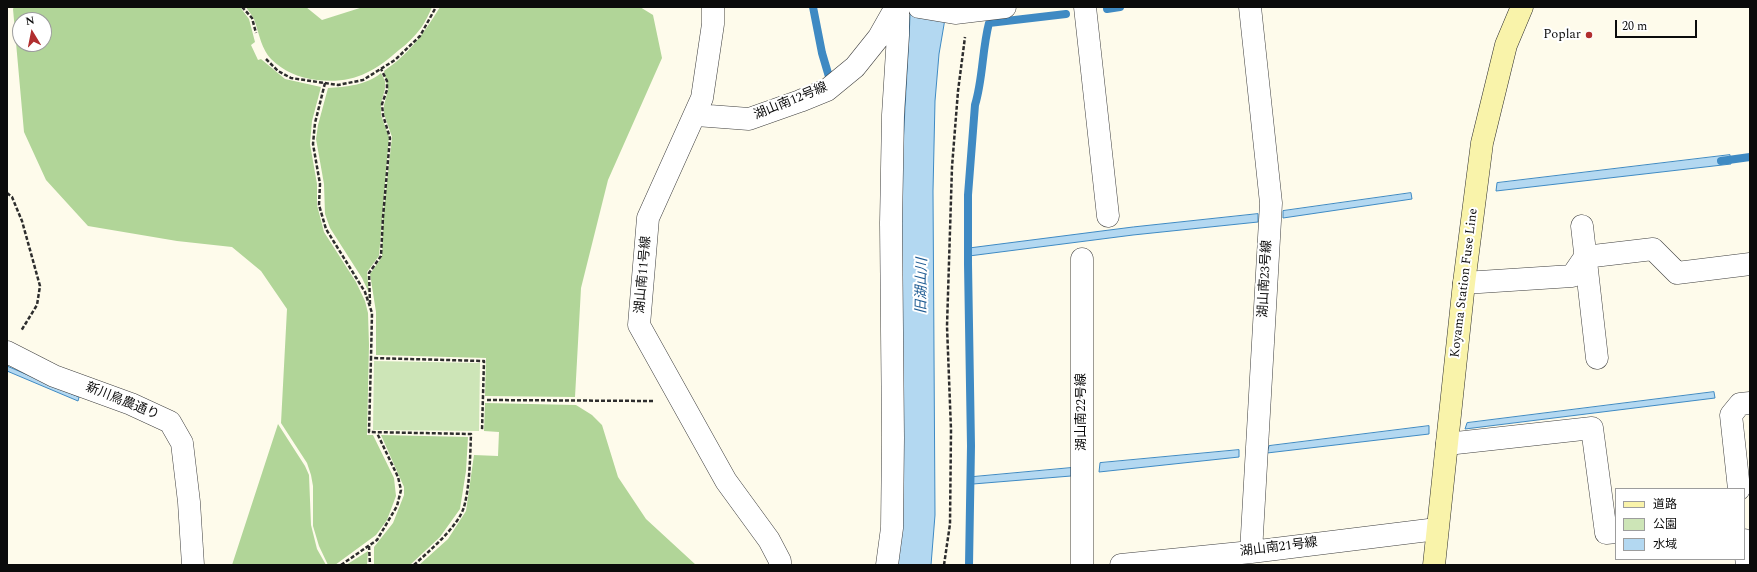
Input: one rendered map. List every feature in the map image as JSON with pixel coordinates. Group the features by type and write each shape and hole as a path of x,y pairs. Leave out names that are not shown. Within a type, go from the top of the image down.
{"main road":[{"name":"Koyama Station Fuse Line","path":"1434,565 1464,283 1482,143 1506,45 1522,7"}],"street":[{"name":"湖山南11号線","path":"713,7 713,24 702,98 696,115 648,218 639,325 726,481 769,540 780,561 780,565"},
{"name":"湖山南12号線","path":"696,115 749,119 827,90 855,67 879,37 897,7"},
{"path":"887,565 892,520 893,430 891,222 893,115 898,35 897,7"},
{"path":"919,7 962,12 1005,7"},
{"path":"1085,7 1108,216"},
{"name":"湖山南23号線","path":"1250,7 1271,203 1251,552"},
{"path":"1582,226 1597,358"},
{"path":"1464,283 1572,276 1585,257 1653,249 1677,273 1750,264"},
{"name":"湖山南22号線","path":"1082,259 1082,565"},
{"name":"新川鳥農通り","path":"7,352 54,376 131,404 170,422 182,443 190,502 193,565"},
{"path":"1739,488 1731,415 1740,404 1750,402"},
{"path":"1446,444 1592,428 1606,533 1615,532"},
{"name":"湖山南21号線","path":"1121,565 1251,552 1437,529"},
{"path":"1745,548 1747,565"}],"path":[{"path":"242,7 252,18 256,33"},
{"path":"266,60 278,71 291,78 338,85 363,80 395,60 420,36 436,7"},
{"path":"944,565 950,524 951,430 947,326 952,167 962,12"},
{"path":"370,307 369,273 381,256 390,138 388,127 383,115 382,104 387,90 386,81 381,69"},
{"path":"325,83 313,144 320,184 319,205 326,229 355,275 364,292 372,313 369,432 471,434 470,466 463,508 446,535 414,565"},
{"path":"7,193 12,197 22,221 40,286 37,305 19,333"},
{"path":"371,358 484,361 482,431"},
{"path":"487,400 663,402 681,399"},
{"path":"341,565 377,540 388,524 397,506 401,490 398,477 377,433"},
{"path":"369,546 370,565"}],"green space":[{"path":"14,7 240,7 249,19 255,42 251,45 258,60 261,59 285,79 321,87 312,121 310,144 317,184 317,205 324,232 356,282 365,301 368,313 369,345 367,435 373,435 394,478 396,496 387,520 376,535 335,565 328,565 319,546 313,526 313,486 307,463 281,423 287,309 261,271 232,247 177,241 88,226 46,180 24,132 17,52 52,52 52,12 13,12"},
{"path":"246,7 306,7 322,20 363,7 432,7 424,23 416,34 380,65 361,75 330,81 298,76 286,70 271,59 261,42 253,16"},
{"path":"440,7 640,7 653,15 662,58 608,180 581,288 575,397 485,396 486,358 376,355 376,312 370,274 382,257 383,218 392,137 384,114 384,105 388,90 384,71 409,50 416,42"},
{"path":"381,73 385,81 385,89 381,103 381,115 389,137 379,256 367,272 369,293 362,278 330,228 325,214 324,184 316,139 318,125 328,88 363,83"},
{"path":"374,361 480,363 479,431 373,430"},
{"path":"485,403 576,405 592,415 602,425 618,477 646,519 696,565 419,565 448,539 466,511 474,455 498,456 499,432 484,431"},
{"path":"278,424 305,466 309,475 311,525 317,549 326,565 232,565"},
{"path":"381,435 468,437 466,471 460,509 440,537 410,565 374,565 374,547 393,523 404,495 404,487"},
{"path":"368,551 367,565 346,565"}],"water":[{"name":"旧湖山川","path":"911,7 947,7 939,54 935,101 933,191 935,515 931,565 895,565 899,217"},
{"path":"1730,155 1731,164 1496,191 1497,183"},
{"path":"1411,193 1412,199 1283,218 1283,211"},
{"path":"1258,214 1258,222 1133,235 969,256 969,248 1133,227"},
{"path":"7,366 79,397 78,401 7,371"},
{"path":"1714,392 1715,398 1465,429 1467,423"},
{"path":"1429,426 1429,434 1267,453 1269,446"},
{"path":"1239,450 1239,457 1099,472 1100,463"},
{"path":"1071,468 1071,476 973,484 973,477"}],"waterway":[{"path":"813,7 822,53 830,80"},
{"path":"1107,9 1120,7"},
{"path":"969,565 971,446 968,195 975,105 980,85 985,44 989,23 1066,14"},
{"path":"1721,161 1750,157"}],"place":[{"name":"Poplar","path":"1589,35"}]}
